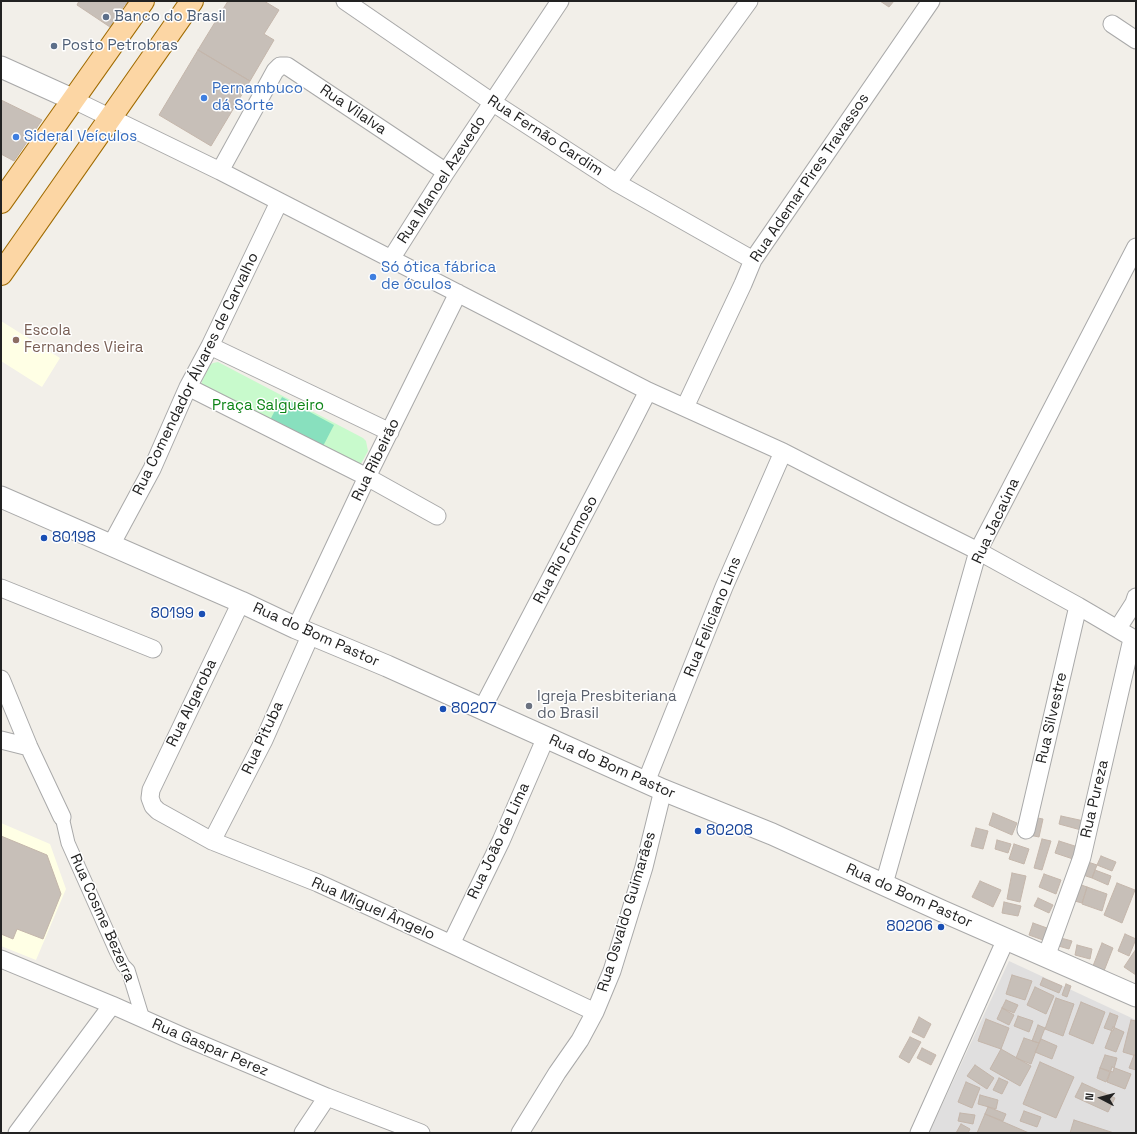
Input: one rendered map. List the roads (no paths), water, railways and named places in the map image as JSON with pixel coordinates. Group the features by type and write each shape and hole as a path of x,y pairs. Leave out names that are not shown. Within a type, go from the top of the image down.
{"main road":[{"path":"1,202 143,1"},
{"path":"1,274 192,1"}],"street":[{"name":"Rua Fernão Cardim","path":"345,1 492,102 617,183 753,260"},
{"name":"Rua Manoel Azevedo","path":"391,259 446,172 560,1"},
{"path":"617,183 749,1"},
{"name":"Rua Ademar Pires Travassos","path":"685,408 753,260 931,1"},
{"path":"1112,24 1136,40"},
{"name":"Rua Vilalva","path":"220,171 275,71 280,66 287,66 446,172"},
{"path":"1,67 110,117 220,171 648,390 783,452 978,551 1118,628 1134,640"},
{"name":"Rua Comendador Álvares de Carvalho","path":"111,545 152,469 188,387 210,346 279,202"},
{"name":"Rua Jacaúna","path":"884,884 978,551 1136,247"},
{"name":"Rua Ribeirão","path":"304,631 367,477 458,294"},
{"path":"210,346 390,432"},
{"path":"188,387 367,477 437,516"},
{"name":"Rua Rio Formoso","path":"482,709 648,390"},
{"name":"Rua Feliciano Lins","path":"654,786 724,587 783,452"},
{"name":"Rua do Bom Pastor","path":"1,497 654,786 772,834 1136,996"},
{"path":"1,588 153,649"},
{"path":"1118,628 1134,603 1136,597"},
{"name":"Rua Algaroba","path":"153,806 150,798 151,790 241,602"},
{"name":"Rua Silvestre","path":"1026,830 1078,606"},
{"name":"Rua Pituba","path":"212,841 264,740 304,631"},
{"name":"Rua Pureza","path":"1046,957 1082,857 1134,640"},
{"path":"1,679 29,747 62,817"},
{"name":"Rua João de Lima","path":"451,944 501,841 546,737"},
{"path":"1,740 29,747"},
{"name":"Rua Osvaldo Guimarães","path":"520,1133 557,1073 580,1040 595,1012 612,971 639,882 654,786"},
{"name":"Rua Miguel Ângelo","path":"153,806 158,811 212,841 318,883 595,1012"},
{"name":"Rua Cosme Bezerra","path":"62,817 68,843 116,951 123,965 128,970 143,1019"},
{"path":"919,1133 1006,939"},
{"name":"Rua Gaspar Perez","path":"1,959 327,1097 421,1133"},
{"path":"17,1133 112,1005"},
{"path":"303,1133 327,1097"}],"place":[{"name":"Banco do Brasil","path":"106,17"},
{"name":"Posto Petrobras","path":"54,46"},
{"name":"Pernambuco dá Sorte","path":"204,98"},
{"name":"Sideral Veículos","path":"16,137"},
{"name":"Só ótica fábrica de óculos","path":"373,277"},
{"name":"Escola Fernandes Vieira","path":"16,340"},
{"name":"80198","path":"44,538"},
{"name":"80199","path":"202,614"},
{"name":"Igreja Presbiteriana do Brasil","path":"529,706"},
{"name":"80207","path":"443,709"},
{"name":"80208","path":"698,831"},
{"name":"80206","path":"941,927"}],"park label":[{"name":"Praça Salgueiro","path":"268,406"}]}
